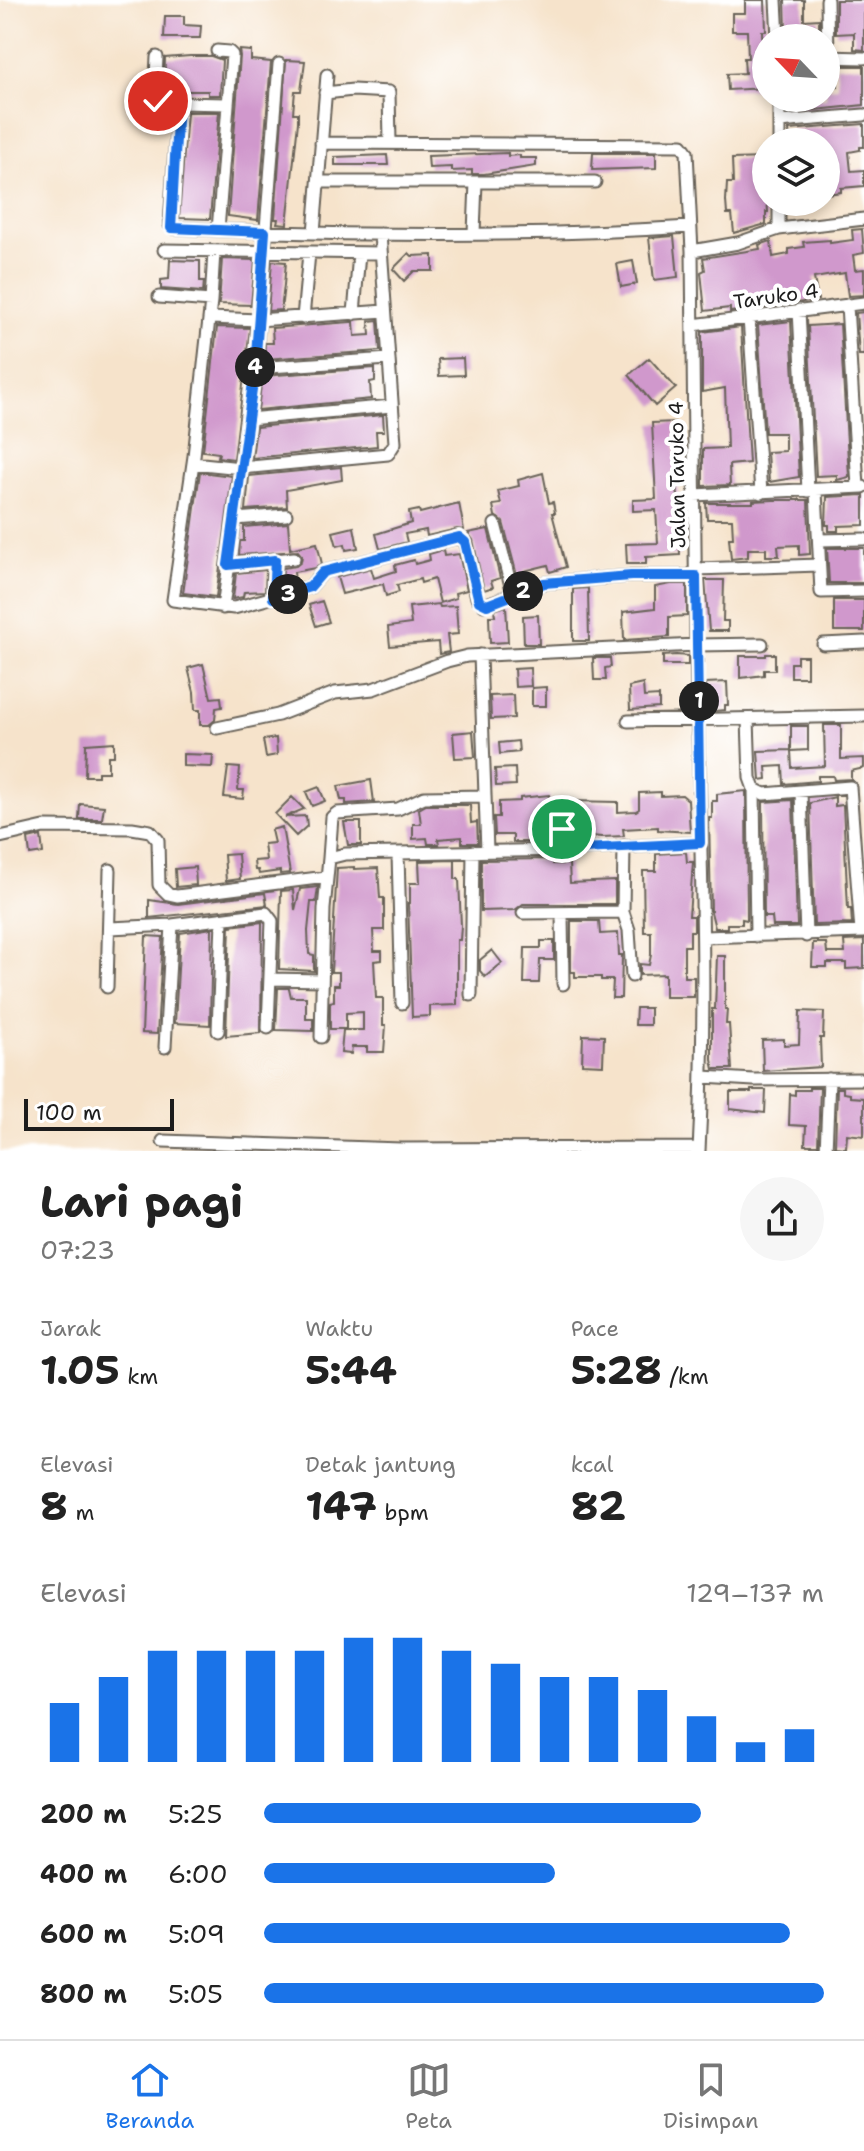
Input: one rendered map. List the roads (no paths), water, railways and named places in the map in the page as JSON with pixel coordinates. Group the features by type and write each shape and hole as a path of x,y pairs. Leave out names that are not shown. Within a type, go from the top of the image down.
{"street":[{"path":"776,0 777,24"},
{"path":"827,0 827,24"},
{"path":"217,51 232,55 218,230"},
{"path":"157,57 155,97 160,102 228,104"},
{"path":"840,57 864,58"},
{"path":"223,608 255,368 279,64"},
{"path":"314,233 327,75"},
{"path":"321,143 390,143 389,92 353,90 325,93"},
{"path":"178,103 170,225 173,228 380,234 623,231 690,227"},
{"path":"779,112 779,128"},
{"path":"779,122 864,115"},
{"name":"Jalan Taruko 4","path":"390,143 680,144 687,152 692,251 696,645 704,937 699,1150"},
{"path":"319,182 595,182"},
{"path":"474,233 476,182"},
{"path":"779,216 779,229"},
{"path":"692,251 738,243 779,229 864,219"},
{"path":"193,463 241,468 388,454 395,443 380,234"},
{"path":"164,250 381,253"},
{"path":"214,252 211,318 173,600 234,608 310,587 323,572 459,537 465,542 480,603 487,605 544,583 575,579 819,565"},
{"path":"303,318 309,253"},
{"path":"354,314 359,253"},
{"path":"159,297 211,301"},
{"name":"Taruko 4","path":"693,325 864,303"},
{"path":"694,495 861,487 847,305"},
{"path":"799,310 821,592 864,591"},
{"path":"211,318 258,320 385,311"},
{"path":"749,318 761,493"},
{"path":"255,368 389,359"},
{"path":"248,419 392,406"},
{"path":"235,519 286,515"},
{"path":"495,524 513,594"},
{"path":"819,540 864,539"},
{"path":"228,565 294,558"},
{"path":"273,598 275,560"},
{"path":"823,644 864,642"},
{"path":"217,728 278,715 335,693 373,689 447,661 480,655 762,644"},
{"path":"480,655 487,851"},
{"path":"628,721 864,716"},
{"path":"748,719 750,778 754,789 756,936"},
{"path":"704,937 862,932 850,787 764,794 754,789"},
{"path":"801,792 806,936"},
{"path":"321,1037 331,820 337,813 398,809 424,797 485,796"},
{"path":"560,812 564,850"},
{"path":"0,837 44,827 150,831 158,840 159,885 168,894 177,896 326,877"},
{"path":"329,858 345,854 564,850 700,843"},
{"path":"624,846 623,912 629,930 632,976"},
{"path":"471,995 473,851"},
{"path":"398,854 402,1003"},
{"path":"107,987 110,870"},
{"path":"523,913 623,912"},
{"path":"110,928 172,925 263,913 269,915 272,921 268,1028"},
{"path":"562,913 563,984"},
{"path":"218,1031 222,920"},
{"path":"165,1047 172,925"},
{"path":"270,979 322,980"},
{"path":"703,1077 864,1079"},
{"path":"826,1151 829,1079"},
{"path":"163,1141 211,1147 258,1148 699,1150"}]}
